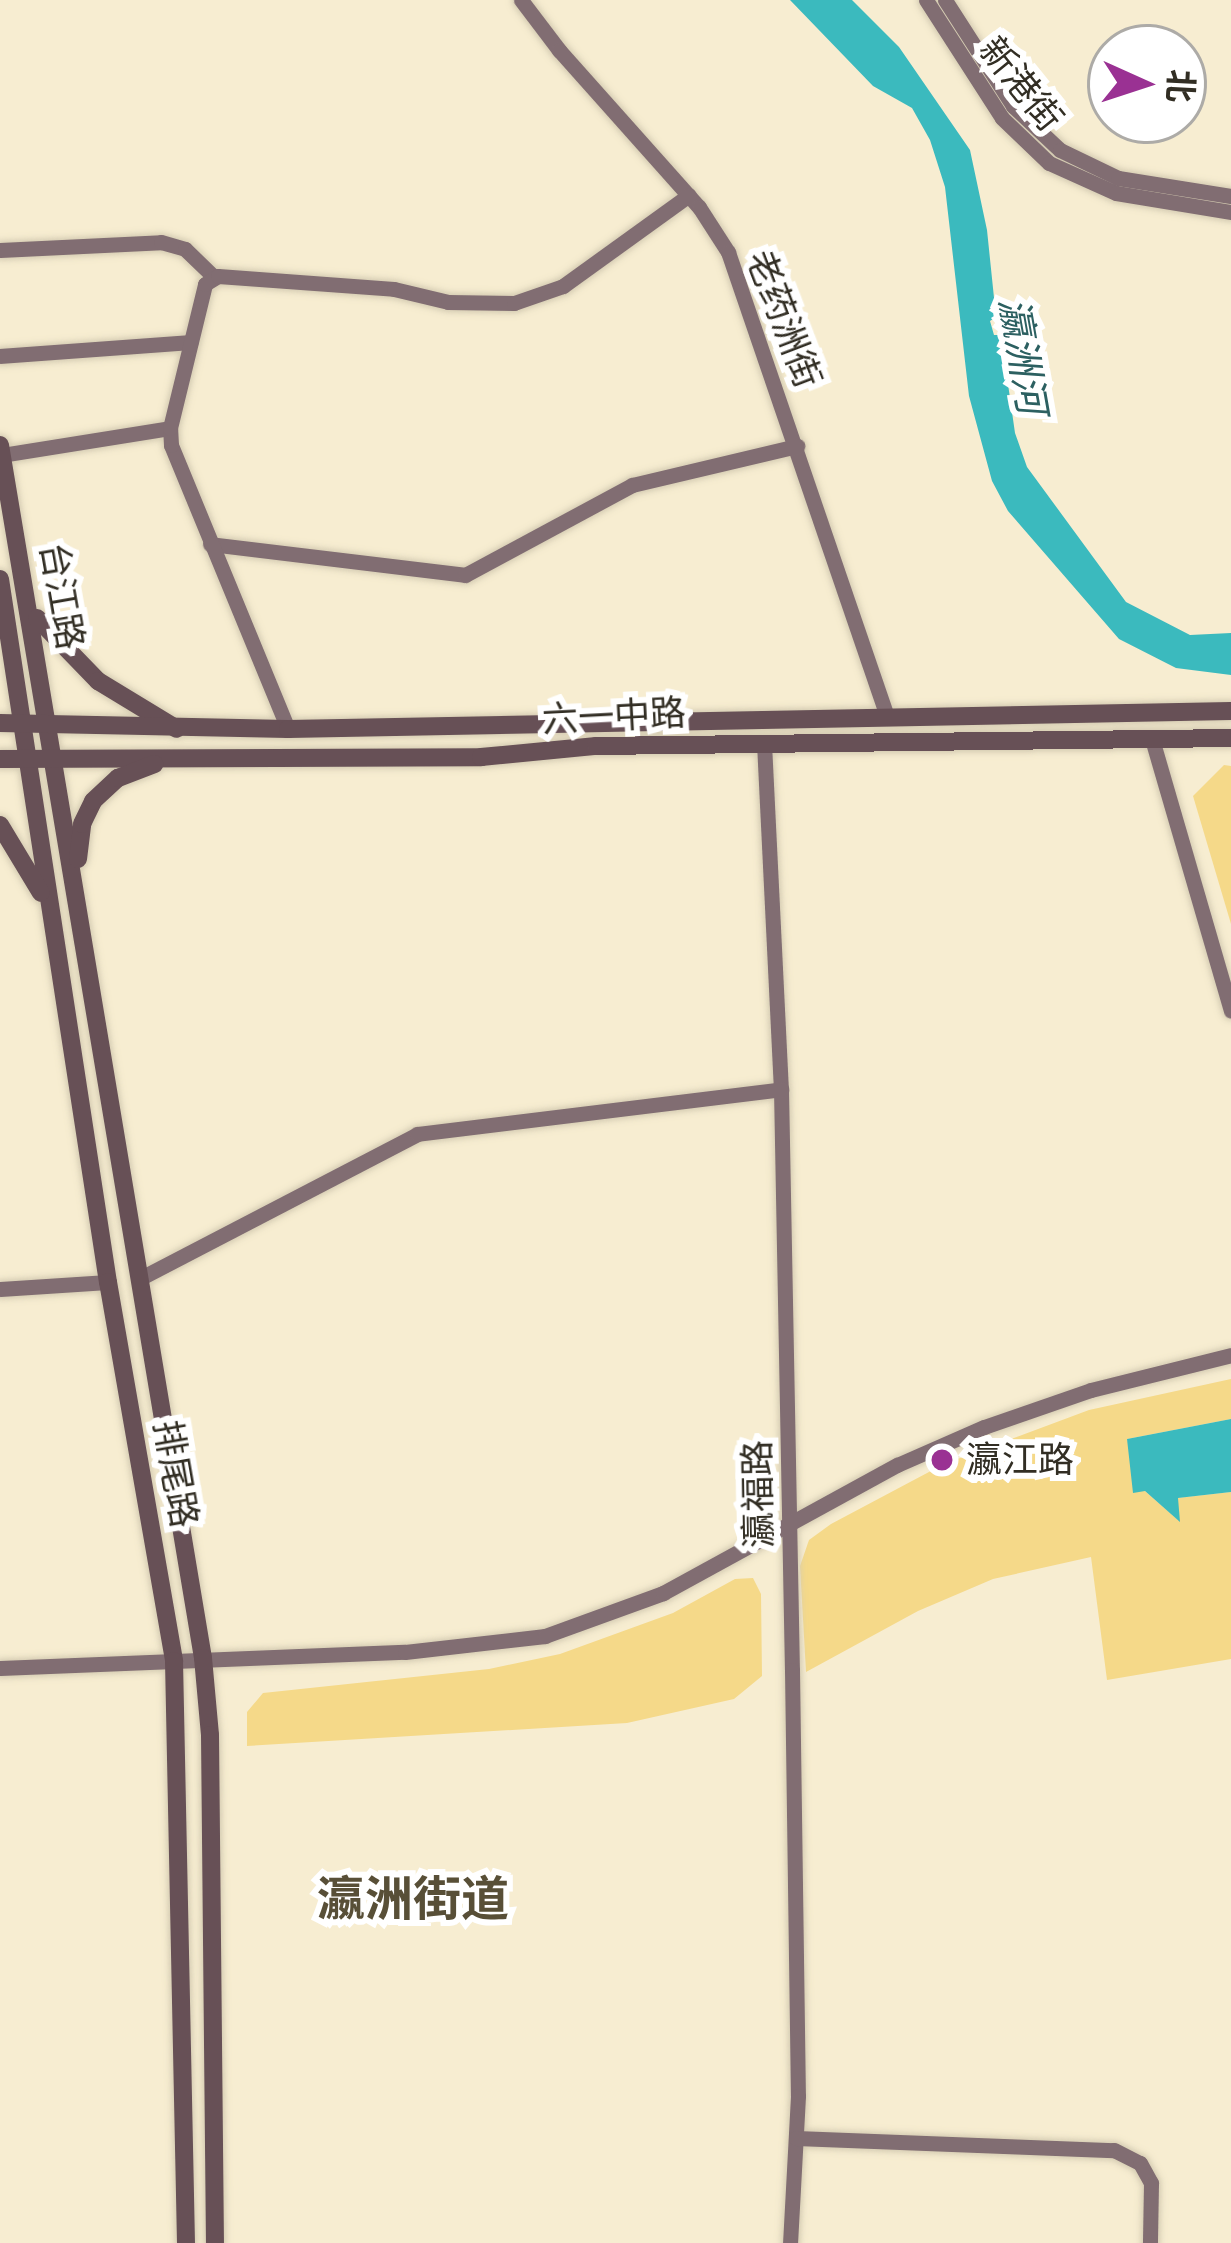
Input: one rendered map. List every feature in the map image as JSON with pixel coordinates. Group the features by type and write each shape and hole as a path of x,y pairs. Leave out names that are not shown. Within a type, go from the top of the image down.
{"main road":[{"name":"台江路","path":"1,450 55,760"},
{"name":"台江路","path":"0,579 26,724"},
{"path":"28,593 47,633 74,661 177,729"},
{"name":"六一中路","path":"0,723 289,729 1231,711"},
{"name":"排尾路","path":"26,724 49,908 107,1282 174,1661 186,2243"},
{"name":"六一中路","path":"0,759 481,757 596,746 1231,738"},
{"path":"77,906 80,833 93,801 118,778 173,759"},
{"name":"排尾路","path":"55,760 203,1658 210,1735 215,2243"},
{"path":"0,825 49,908"}],"street":[{"name":"老药洲街","path":"521,0 717,232 743,284 887,716"},
{"name":"新港街","path":"926,0 1002,118 1049,163 1116,194 1231,212"},
{"name":"新港街","path":"945,0 1013,106 1060,150 1118,178 1231,196"},
{"path":"0,250 161,242 185,249 212,276 394,289 448,302 514,303 562,286 688,195"},
{"path":"212,276 201,294 170,428 174,455 289,729"},
{"path":"0,356 190,342"},
{"path":"1,450 170,428"},
{"path":"210,544 465,575 632,485 797,446"},
{"path":"1152,739 1231,1012"},
{"name":"瀛福路","path":"764,743 781,1090 796,2138 790,2243"},
{"path":"139,1279 417,1134 781,1090"},
{"path":"0,1289 107,1282"},
{"path":"0,1668 481,1647 545,1636 642,1603 897,1465 1020,1413 1231,1355"},
{"path":"796,2138 1114,2150 1140,2163 1151,2183 1150,2243"}],"shaded area":[{"path":"1224,765 1231,766 1231,924 1193,796"},
{"path":"1231,1379 1231,1419 1127,1439 1145,1491 1178,1520 1177,1498 1231,1492 1231,1659 1107,1680 1091,1557 993,1579 918,1611 806,1672 800,1566 809,1540 831,1524 944,1464 1089,1410"},
{"path":"753,1578 761,1594 762,1676 734,1699 627,1723 247,1746 247,1712 263,1693 489,1669 560,1654 673,1613 735,1579"}],"water":[{"path":"790,0 852,0 899,47 970,150 987,230 996,317 990,321 994,335 1001,335 1015,433 1027,467 1126,602 1190,635 1231,633 1231,675 1176,668 1119,639 1008,511 992,481 969,396 945,187 930,140 912,108 873,86"},
{"path":"1231,1419 1231,1492 1178,1498 1180,1522 1145,1491 1133,1493 1127,1439"}],"place":[{"name":"瀛江路","path":"942,1460"}],"district":[{"name":"瀛洲街道","path":"413,1900"}],"water label":[{"name":"瀛洲河","path":"1022,356"}]}
